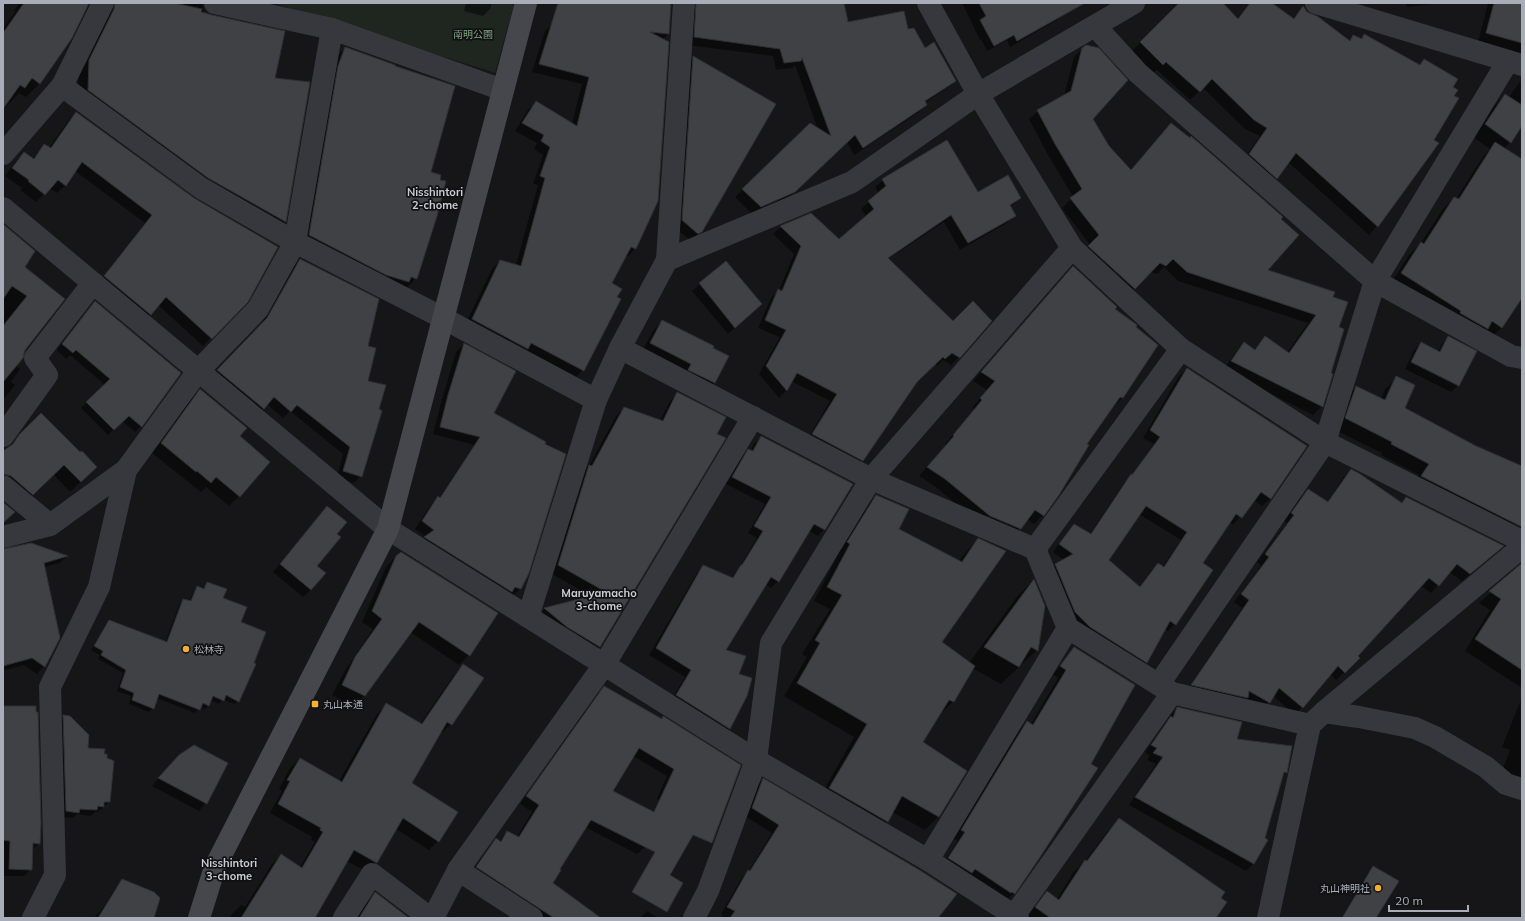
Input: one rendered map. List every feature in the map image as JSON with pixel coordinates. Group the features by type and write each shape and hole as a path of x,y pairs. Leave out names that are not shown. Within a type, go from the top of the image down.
{"street":[{"path":"3,154 62,86 103,3"},
{"path":"215,3 332,29 503,90"},
{"path":"199,918 215,867 388,529 526,3"},
{"path":"528,617 596,400 620,348 667,260 684,3"},
{"path":"928,3 978,94 1072,248 1181,348 1325,442 1522,540"},
{"path":"667,260 852,182 978,94 1134,3"},
{"path":"3,208 388,529 756,760 928,860 1016,917 1165,689 1167,674 1325,442 1375,281 1515,63 1316,3"},
{"path":"1095,26 1138,73 1375,281 1511,356 1522,358"},
{"path":"3,537 50,525 126,470 198,371 258,309 295,242 332,29"},
{"path":"62,86 201,188 295,242 443,318 596,400"},
{"path":"694,918 708,891 756,760 771,643 871,478 1072,248"},
{"path":"3,436 47,375 35,358 93,283"},
{"path":"620,348 871,478 1035,550 1068,628 1165,689 1317,719 1359,717 1415,728 1435,736 1486,767 1506,784 1522,789"},
{"path":"1035,550 1181,348"},
{"path":"433,918 458,870 604,665 754,417"},
{"path":"33,918 55,875 50,687 99,587 126,470"},
{"path":"3,486 50,525"},
{"path":"1268,918 1317,719 1522,547"},
{"path":"928,860 1068,628"},
{"path":"458,870 532,918"},
{"path":"344,918 372,874 430,918"}],"green space":[{"name":"南明公園","path":"273,3 508,3 514,5 495,73"}],"building":[{"path":"24,3 89,3 72,38 40,84 32,78 25,88 20,85 3,109 3,33"},
{"path":"115,3 174,3 202,9 201,12 212,15 285,31 275,78 310,82 286,222 208,178 88,90 89,60 114,9"},
{"path":"558,3 671,3 669,34 650,32 669,42 658,201 636,249 631,247 612,283 622,289 617,297 621,299 584,371 531,343 528,349 472,319 500,260 521,266 545,178 540,176 550,147 541,141 544,135 522,123 536,101 577,126 589,77 539,64"},
{"path":"696,3 844,3 848,22 904,11 908,29 914,28 925,48 934,42 956,81 925,101 927,105 863,148 855,135 795,192 761,207 742,189 810,123 831,136 802,58 801,61 784,63 780,49 694,37"},
{"path":"979,3 1085,3 1017,41 1014,35 994,46 980,20 986,16"},
{"path":"1179,3 1223,3 1238,19 1250,3 1272,3 1294,19 1303,6 1307,12 1317,16 1350,41 1353,35 1362,39 1364,34 1420,65 1424,59 1458,79 1453,87 1458,90 1454,96 1459,98 1434,140 1439,143 1378,227 1296,153 1277,179 1249,154 1267,128 1254,120 1212,79 1200,92 1166,62 1163,65 1140,42"},
{"path":"1494,3 1522,3 1522,43 1486,33"},
{"path":"1086,45 1099,48 1128,80 1093,119 1109,146 1131,170 1171,123 1190,138 1191,136 1283,217 1281,219 1299,235 1268,270 1335,292 1333,297 1348,302 1339,327 1344,329 1323,407 1231,361 1244,342 1255,350 1265,336 1289,353 1316,315 1187,272 1173,259 1166,266 1160,263 1135,289 1088,246 1099,235 1070,198 1082,189 1037,110 1071,91 1082,48"},
{"path":"345,47 455,86 431,172 441,175 440,180 446,181 437,216 417,279 411,277 409,282 386,275 309,235 338,66"},
{"path":"693,56 776,104 702,232 698,234 682,220"},
{"path":"1505,94 1522,105 1522,126 1511,143 1485,124"},
{"path":"76,112 194,198 278,247 248,302 212,339 166,297 151,315 104,276 152,215 82,162 66,186 58,180 45,195 28,181 29,180 12,168 24,152 34,159 44,144 51,148"},
{"path":"947,140 978,192 1008,175 1021,198 1010,205 1016,216 968,243 951,215 888,258 953,321 973,301 992,321 960,358 952,353 945,359 943,357 917,382 863,461 812,434 837,394 797,373 787,391 766,366 786,330 765,320 778,289 782,291 801,246 780,226 811,213 839,239 874,209 868,201 886,186 882,179"},
{"path":"1495,142 1522,159 1522,298 1502,328 1492,321 1488,329 1460,313 1461,311 1401,273 1421,242 1424,244 1454,197 1459,199"},
{"path":"3,224 35,251 25,267 65,299 25,350 23,358 3,382 3,326 27,296 12,286 3,299"},
{"path":"300,259 379,299 368,346 376,348 368,381 386,385 379,409 382,411 362,477 343,471 350,447 297,405 291,412 274,397 264,409 217,370 267,318"},
{"path":"726,261 762,304 735,328 699,283"},
{"path":"1073,266 1117,307 1115,309 1137,325 1136,327 1158,345 1123,398 1120,397 1087,444 1089,445 1059,495 1044,516 1035,510 1021,529 990,516 945,479 927,467 954,436 953,435 982,400 980,398 995,381 981,372"},
{"path":"95,301 181,373 142,427 129,416 114,430 86,402 110,379 76,350 73,353 62,344"},
{"path":"662,320 714,346 713,348 729,356 715,383 688,370 691,364 650,343"},
{"path":"1448,336 1477,351 1459,386 1411,362 1421,342 1440,352"},
{"path":"464,343 516,371 494,413 546,442 545,444 566,454 529,573 521,589 515,587 512,592 424,537 434,530 422,521 438,496 440,498 480,437 440,427"},
{"path":"1187,368 1307,446 1271,499 1261,492 1242,518 1236,514 1203,563 1213,570 1176,625 1170,621 1147,663 1090,627 1075,612 1055,564 1073,554 1059,544 1074,524 1091,534 1131,474 1132,475 1160,437 1150,430","holes":["1146,506 1187,532 1164,567 1158,563 1140,587 1109,560"]},
{"path":"1396,376 1415,385 1405,408 1476,446 1522,466 1522,527 1421,476 1429,464 1391,444 1392,442 1345,418 1356,386 1385,400"},
{"path":"200,389 247,428 240,436 270,462 240,497 216,477 211,483 161,443"},
{"path":"677,392 726,417 717,434 726,438 600,647 567,627 544,608 606,592 558,565 589,465 592,466 624,407 663,421"},
{"path":"41,413 97,467 81,482 64,465 33,495 11,476 3,474 3,451 13,444 19,435"},
{"path":"761,436 853,484 825,530 814,524 779,582 771,577 726,650 746,656 739,674 752,678 747,696 730,729 676,695 691,670 656,648 703,565 733,578 763,531 754,526 771,497 732,477 748,449 753,451"},
{"path":"1351,469 1402,503 1406,497 1504,546 1470,574 1457,564 1439,586 1429,578 1358,656 1360,658 1345,673 1338,666 1303,708 1279,688 1270,703 1249,691 1248,698 1191,685 1249,600 1241,594 1269,557 1265,554 1294,515 1291,513 1308,489 1328,502"},
{"path":"876,495 909,509 899,529 962,562 978,538 1006,551 942,642 975,666 954,702 949,700 923,742 967,771 939,817 902,796 888,822 829,788 867,724 797,683 820,643 815,640 842,595 827,587 850,544 847,542"},
{"path":"3,502 15,512 3,523"},
{"path":"327,506 347,522 337,534 341,537 317,566 326,573 311,590 280,564"},
{"path":"31,543 68,556 44,563 60,638 45,667 32,658 3,666 3,549"},
{"path":"401,552 498,613 470,656 419,622 365,696 342,685 355,657 382,619 372,611 396,556"},
{"path":"1522,563 1522,670 1475,639 1501,599 1489,591"},
{"path":"1034,579 1045,606 1038,651 1031,647 1019,667 984,647"},
{"path":"207,582 227,589 223,598 247,607 241,622 266,632 254,663 256,664 239,702 226,695 224,701 213,696 209,706 203,703 200,710 159,694 154,709 132,700 134,693 120,687 126,670 101,655 103,651 94,646 109,620 167,642 183,599 191,601 197,586 204,589"},
{"path":"1074,647 1135,685 1091,764 1098,768 1015,894 1012,892 1011,893 975,869 972,873 948,858 965,832 961,830 1027,721 1033,725 1066,670 1060,666"},
{"path":"463,664 484,678 452,725 447,722 412,783 458,812 439,842 403,818 377,863 354,850 315,918 241,918 281,854 302,868 323,832 320,830 321,828 278,804 290,781 287,780 300,758 342,782 386,703 422,724"},
{"path":"604,686 662,719 663,716 741,765 712,843 693,835 670,875 683,883 667,912 632,892 655,852 591,820 560,869 561,870 553,883 601,918 554,918 476,867 496,838 501,842 507,831 519,837 539,805 526,796","holes":["639,748 674,769 654,812 613,791"]},
{"path":"3,706 36,706 36,712 38,712 41,823 40,844 33,843 32,870 9,869 10,841 3,840"},
{"path":"1177,707 1242,722 1237,739 1292,746 1287,773 1284,772 1265,838 1268,840 1254,864 1135,797 1163,757 1153,753 1157,748 1151,745 1171,716 1173,718"},
{"path":"63,715 70,716 89,735 88,748 105,749 104,754 107,754 107,758 114,761 110,802 104,802 104,807 98,806 97,810 80,809 79,813 66,811"},
{"path":"194,745 228,763 207,804 158,778 179,755"},
{"path":"763,778 921,871 957,894 938,918 730,918 735,911 727,907 748,870 750,871 779,825 752,808"},
{"path":"1119,818 1225,892 1221,898 1227,902 1216,918 1048,918 1049,917 1035,907 1047,891 1059,900 1085,860 1087,861"},
{"name":"丸山神明社","path":"1373,866 1399,881 1376,918 1342,918"},
{"path":"122,879 154,892 160,898 154,918 98,918"},
{"path":"375,892 409,918 359,918"}],"place":[{"name":"松林寺","path":"186,649"},
{"name":"丸山本通","path":"315,704"},
{"name":"丸山神明社","path":"1378,888"}],"district":[{"name":"Nisshintori 2-chome","path":"435,198"},
{"name":"Maruyamacho 3-chome","path":"599,599"},
{"name":"Nisshintori 3-chome","path":"229,869"}]}
